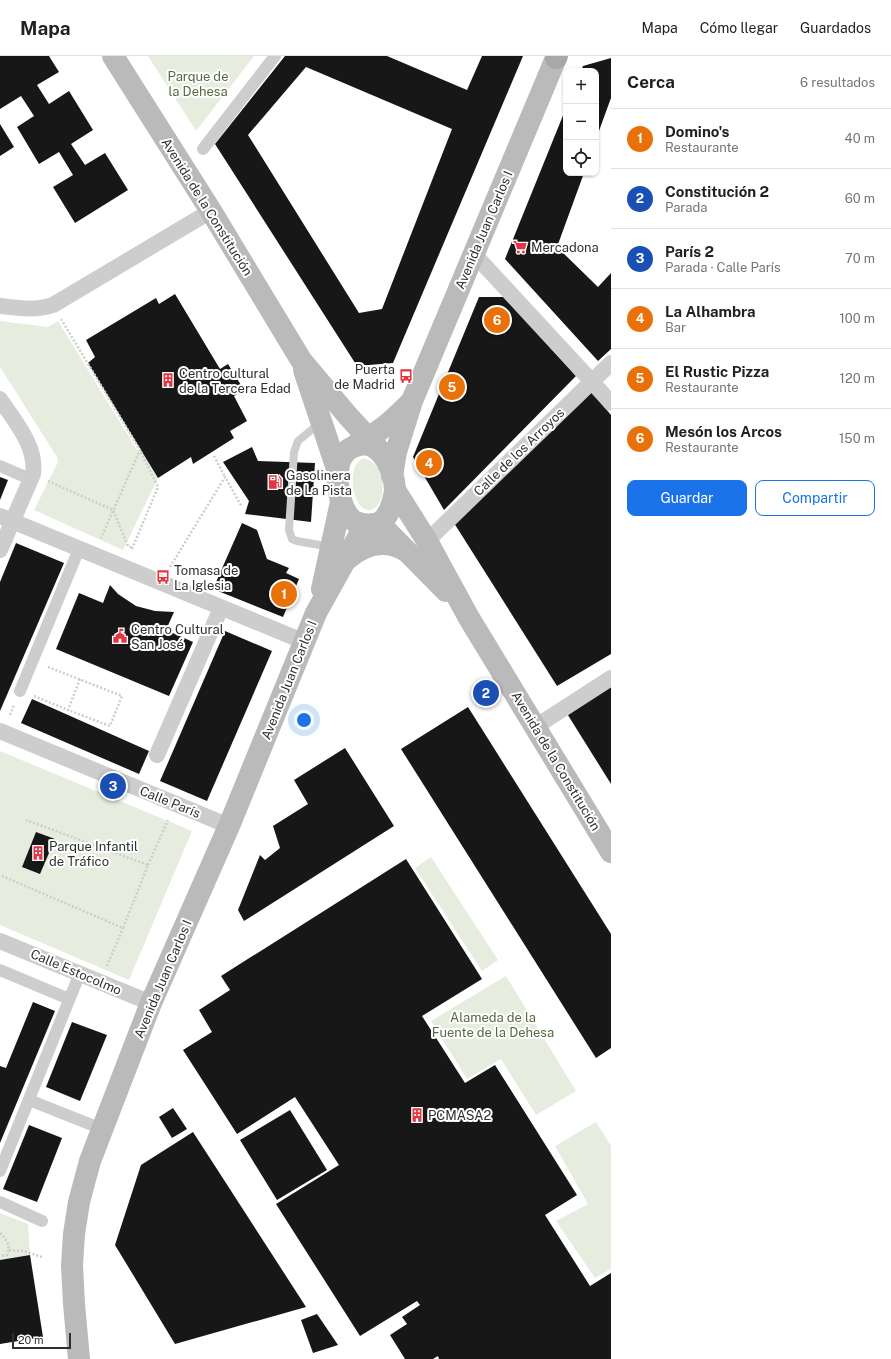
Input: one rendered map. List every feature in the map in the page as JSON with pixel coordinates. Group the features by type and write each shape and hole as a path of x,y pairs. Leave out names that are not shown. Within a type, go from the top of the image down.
{"main road":[{"name":"Avenida de la Constitución","path":"113,56 211,211 301,360 344,410 368,446"},
{"name":"Avenida Juan Carlos I","path":"393,483 396,452 409,404 474,254 556,57"},
{"name":"Avenida de la Constitución","path":"301,360 338,472"},
{"name":"Avenida Juan Carlos I","path":"368,446 409,404"},
{"path":"344,410 364,418 374,418 396,413 409,404"},
{"path":"368,446 393,483 390,510 385,518 372,524 352,519 346,512 338,483 338,472 343,455 368,446"},
{"name":"Avenida de la Constitución","path":"393,483 464,609 611,852"},
{"name":"Avenida Juan Carlos I","path":"79,1359 72,1281 74,1234 84,1180 102,1129 151,1003 229,826 339,554 342,502"},
{"name":"Avenida de la Constitución","path":"372,524 408,552 464,609"},
{"name":"Avenida Juan Carlos I","path":"339,554 372,524"},
{"path":"339,554 355,552 376,544 388,544 408,552"}],"street":[{"path":"203,149 275,56"},
{"path":"0,306 42,309 53,305 211,211"},
{"path":"474,254 592,381 611,404"},
{"name":"Calle de los Arroyos","path":"427,541 611,363"},
{"path":"0,398 31,448 34,466 33,474 6,519 0,550"},
{"path":"0,466 30,479"},
{"path":"6,519 304,642"},
{"path":"20,691 79,549"},
{"path":"157,755 221,608"},
{"path":"535,727 611,678"},
{"name":"Calle París","path":"1,732 229,826"},
{"name":"Calle Estocolmo","path":"0,941 151,1003"},
{"path":"0,970 69,999"},
{"path":"0,1171 80,973"},
{"path":"29,1100 102,1129"},
{"path":"0,1202 42,1221"}],"lane":[{"path":"322,422 298,441 294,452 290,530 292,539 296,541 339,554"}],"path":[{"path":"45,486 48,480 113,510 128,546 132,549 158,487 140,450 53,305"},
{"path":"101,539 140,450"},
{"path":"214,456 242,506"},
{"path":"168,570 225,477"},
{"path":"164,563 171,566"},
{"path":"1,732 20,691 110,726 122,696 32,661"},
{"path":"68,710 80,679"},
{"path":"101,982 148,865 175,804"},
{"path":"26,820 148,865"},
{"path":"2,876 123,928"},
{"path":"0,1233 7,1240 9,1250 7,1255 0,1256"},
{"path":"9,1250 24,1251 42,1257"}],"green space":[{"name":"Parque de la Dehesa","path":"148,56 254,56 196,131"},
{"path":"0,321 48,327 58,321 137,450 141,449 158,478 123,550 34,510 58,462 57,457 0,367"},
{"path":"363,458 372,462 378,469 382,478 383,487 379,504 374,509 368,510 359,504 353,483 356,464"},
{"path":"0,751 192,831 129,980 0,925"},
{"name":"Alameda de la Fuente de la Dehesa","path":"431,857 498,960 482,971 415,868"},
{"name":"Alameda de la Fuente de la Dehesa","path":"506,976 576,1091 536,1115 501,1059 467,1079 431,1021"},
{"path":"596,1122 611,1146 611,1269 595,1278 556,1221 588,1204 555,1146"},
{"path":"0,1213 28,1224 30,1255 0,1260"}],"building":[{"path":"0,56 49,56 59,72 37,85 49,104 69,91 93,130 71,144 85,165 105,153 128,190 75,223 53,187 73,175 59,152 39,164 17,127 34,116 21,96 0,109"},
{"path":"285,56 387,56 467,90 482,56 523,56 393,363 357,366 215,144","holes":["306,67 452,129 382,309 359,313 248,135"]},
{"path":"611,58 611,98 599,131 599,68 582,68 583,66"},
{"path":"563,115 563,176 583,176 557,247 598,287 611,273 611,349 598,361 505,259"},
{"path":"0,124 14,147 0,156"},
{"name":"Centro cultural de la Tercera Edad","path":"175,294 220,369 228,364 244,390 234,396 247,421 230,431 234,438 193,464 191,457 158,478 88,363 95,357 86,340 156,298 159,304"},
{"path":"479,297 506,297 576,376 444,510 413,457"},
{"path":"590,390 611,415 611,654 557,686 454,523"},
{"name":"Gasolinera de La Pista","path":"252,447 258,461 315,463 311,522 245,514 249,501 223,462"},
{"path":"0,477 8,480 0,500"},
{"path":"242,523 257,530 267,559 289,568 286,573 299,579 283,617 213,589"},
{"path":"16,543 64,563 0,711 0,582"},
{"name":"Centro Cultural San José","path":"110,585 118,594 136,606 155,611 174,612 166,630 193,642 169,696 56,649 79,593 103,603"},
{"path":"225,631 272,651 207,801 160,781"},
{"path":"611,684 611,784 566,712"},
{"path":"32,699 149,751 139,774 21,723"},
{"path":"468,707 611,934 611,1048 596,1058 401,749"},
{"path":"345,748 394,826 244,921 238,910 260,855 265,860 280,848 273,826 308,804 294,780"},
{"name":"Parque Infantil de Tráfico","path":"36,832 55,839 40,874 22,867"},
{"name":"PCMASA2","path":"406,859 482,979 422,1016 465,1083 495,1065 577,1195 545,1215 590,1286 611,1273 611,1359 439,1359 438,1356 433,1359 405,1359 390,1335 407,1324 402,1317 420,1305 417,1301 360,1336 276,1204 339,1165 295,1097 237,1134 183,1050 212,1032 199,1010 230,990 221,976"},
{"path":"33,1002 55,1011 0,1143 0,1066 6,1068"},
{"path":"72,1022 107,1035 80,1101 46,1087"},
{"path":"173,1108 187,1129 172,1138 159,1117"},
{"path":"290,1110 327,1170 277,1200 240,1140"},
{"path":"29,1125 62,1138 37,1202 3,1189"},
{"path":"193,1132 306,1307 175,1344 115,1245 141,1165"},
{"path":"30,1255 43,1337 0,1344 0,1260"},
{"path":"317,1314 338,1345 313,1353 301,1320"}],"place":[{"name":"Mercadona","path":"520,247"},
{"name":"Mesón los Arcos","path":"497,320"},
{"name":"Puerta de Madrid","path":"406,376"},
{"name":"Centro cultural de la Tercera Edad","path":"168,380"},
{"name":"El Rustic Pizza","path":"452,387"},
{"name":"La Alhambra","path":"429,463"},
{"name":"Gasolinera de La Pista","path":"275,482"},
{"name":"Tomasa de La Iglesia","path":"163,577"},
{"name":"Domino's","path":"284,594"},
{"name":"Centro Cultural San José","path":"120,636"},
{"name":"Constitución 2","path":"486,693"},
{"name":"París 2","path":"113,786"},
{"name":"Parque Infantil de Tráfico","path":"38,853"},
{"name":"PCMASA2","path":"417,1115"}]}
